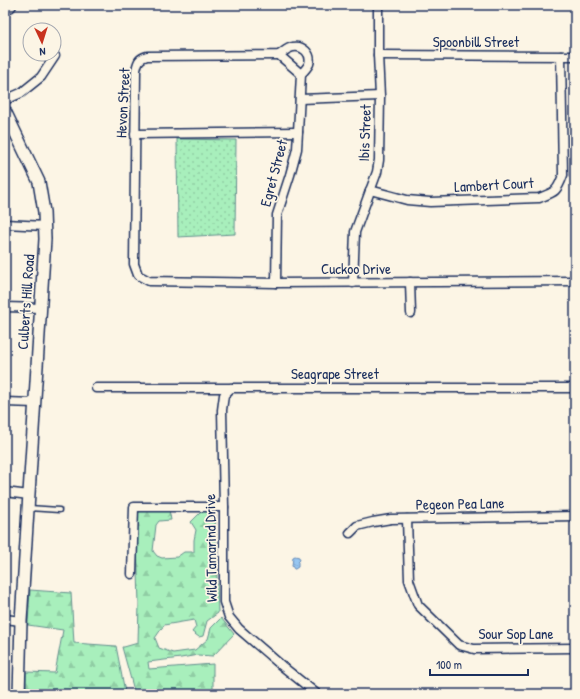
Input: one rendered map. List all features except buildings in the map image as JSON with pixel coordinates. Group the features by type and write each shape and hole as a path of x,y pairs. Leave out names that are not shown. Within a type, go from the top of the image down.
{"highway":[{"path":"5,6 9,5"}],"street":[{"name":"Ibis Street","path":"353,283 356,232 377,172 379,160 380,96 378,5"},
{"name":"Hevon Street","path":"138,275 134,264 135,134 136,70 141,58 147,56 280,55 287,49 300,47 308,53 309,60 308,65 301,74"},
{"path":"280,55 301,74"},
{"name":"Spoonbill Street","path":"378,55 575,56"},
{"name":"Lambert Court","path":"370,190 407,200 430,202 539,198 553,192 559,186 563,175 561,56"},
{"path":"5,100 21,93 41,77 51,62"},
{"name":"Egret Street","path":"276,283 277,215 297,149 301,74"},
{"path":"300,99 380,96"},
{"name":"Culberts Hill Road","path":"5,111 39,182 45,226 21,620 19,694"},
{"path":"135,134 298,132"},
{"path":"5,224 45,226"},
{"name":"Cuckoo Drive","path":"138,275 149,281 276,283 575,280"},
{"path":"410,282 410,313"},
{"path":"5,307 41,308"},
{"name":"Seagrape Street","path":"96,388 575,388"},
{"name":"Wild Tamarind Drive","path":"231,388 224,395 222,410 224,602 229,617 239,629 317,694"},
{"path":"5,402 35,403"},
{"path":"5,492 29,495"},
{"path":"132,574 134,506 224,507"},
{"name":"Pegeon Pea Lane","path":"350,533 357,526 391,519 575,516"},
{"name":"Sour Sop Lane","path":"408,518 409,580 418,605 459,645 474,649 575,648"},
{"path":"5,619 21,620"}],"lane":[{"path":"28,508 59,510"}],"green space":[{"path":"177,139 236,140 235,234 178,237"},
{"path":"136,508 169,510 171,520 159,521 156,525 153,551 157,556 162,558 177,557 184,552 194,552 196,530 191,522 202,511 215,513 218,613 207,621 203,636 199,637 192,632 196,627 194,620 164,625 155,638 159,648 173,653 195,650 208,639 211,628 221,618 234,634 213,656 198,655 148,662 149,669 213,664 213,694 135,694 122,647 138,643 139,604"},
{"path":"30,590 71,593 74,643 116,646 125,692 121,694 26,694 26,672 55,673 63,630 28,625"}],"water":[{"path":"293,557 299,557 300,560 298,562 298,567 294,569 292,566"}]}
